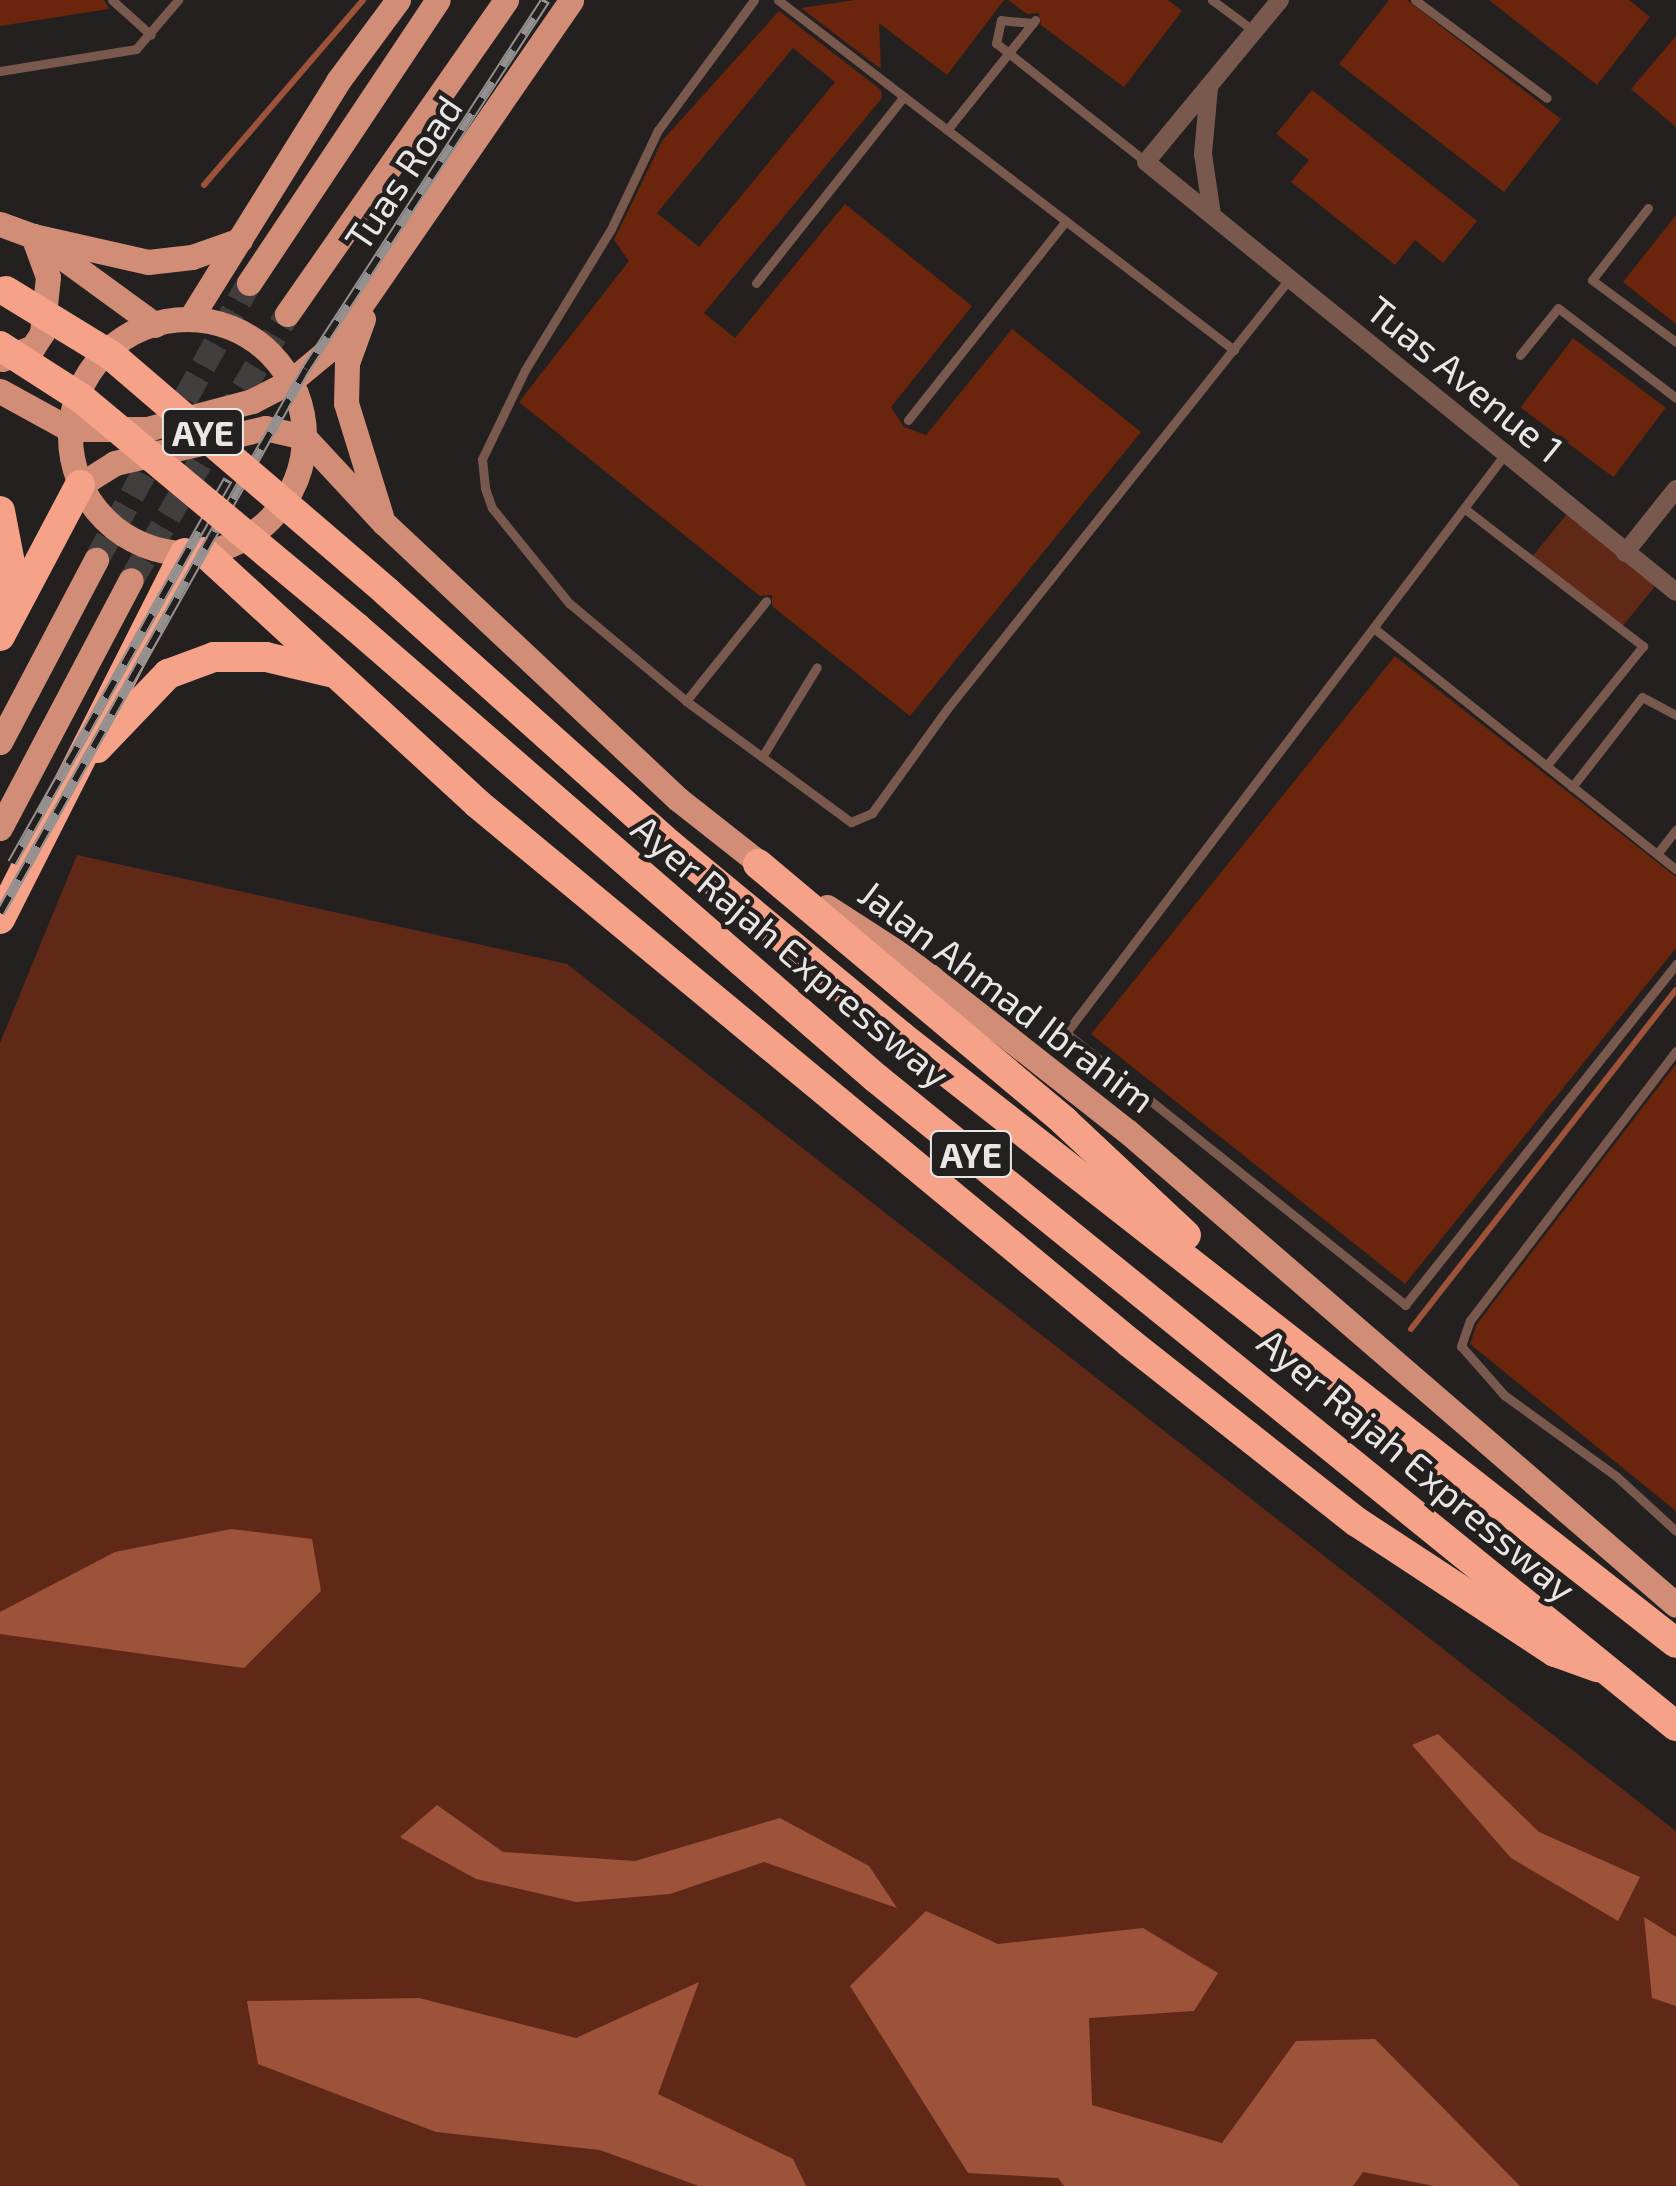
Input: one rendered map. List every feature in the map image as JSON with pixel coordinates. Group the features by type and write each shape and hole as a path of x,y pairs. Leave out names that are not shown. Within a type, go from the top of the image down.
{"highway":[{"name":"Ayer Rajah Expressway","path":"3,290 112,356 388,592 756,916 1676,1643"},
{"name":"Ayer Rajah Expressway","path":"0,346 95,408 876,1078 1597,1667 1676,1726"},
{"path":"2,634 80,485"},
{"path":"0,511 10,563 2,634"},
{"path":"0,919 195,552 646,946 1342,1510 1554,1652 1597,1667"},
{"path":"80,763 168,674 214,657 266,657 335,674"},
{"path":"758,864 1064,1122 1330,1369"}],"main road":[{"path":"190,319 338,81 398,0"},
{"name":"Tuas Road","path":"249,284 438,0"},
{"name":"Tuas Road","path":"287,314 506,0"},
{"name":"Tuas Road","path":"69,429 147,428 252,400 291,381 332,347 394,251 571,0"},
{"path":"0,224 33,236 148,262 192,257 240,240"},
{"path":"33,236 155,324"},
{"path":"0,360 33,347 42,334 48,278 33,236"},
{"path":"384,524 349,418 347,363 394,251"},
{"path":"190,319 238,331 277,361 291,381 304,437 291,490 276,513 231,545 195,552 122,534 80,485 69,429 74,403 98,358 155,324 190,319"},
{"path":"0,390 69,429"},
{"path":"80,485 116,463 265,428 304,437"},
{"name":"Jalan Ahmad Ibrahim","path":"304,437 384,524 678,800 758,864 912,962 1127,1130 1676,1605"},
{"path":"0,742 96,560"},
{"path":"0,828 132,580"}],"street":[{"path":"1146,162 1280,0"},
{"path":"1209,88 1202,154 1212,216"},
{"name":"Tuas Avenue 1","path":"1146,162 1676,592"},
{"path":"1626,553 1676,489"}],"lane":[{"path":"112,0 151,34"},
{"path":"0,70 122,54 151,34 178,0"},
{"path":"754,0 658,130 611,230 525,370 482,459 492,508 569,603 686,701 851,822 865,820 1290,278"},
{"path":"778,0 1234,350"},
{"path":"1212,0 1254,31"},
{"path":"1414,0 1548,98"},
{"path":"947,130 1008,53 1034,21 1001,20 996,42 1008,53 1146,162"},
{"path":"756,283 904,96"},
{"path":"1648,208 1592,280 1676,342"},
{"path":"908,420 1066,221"},
{"path":"1520,355 1558,308 1676,398"},
{"path":"1505,454 1375,629 1069,1022 1070,1039 1406,1305 1676,964"},
{"path":"1465,509 1642,646 1546,766"},
{"path":"686,701 766,601"},
{"path":"1375,629 1676,869"},
{"path":"762,757 816,667"},
{"path":"1572,787 1642,697 1676,715"},
{"path":"1656,854 1676,830"},
{"path":"1676,1052 1470,1320 1461,1346 1504,1394 1616,1476 1676,1531"}],"shaded area":[{"path":"1570,510 1659,582 1620,629 1532,557"},
{"path":"77,855 567,964 1676,1831 1676,2186 0,2186 0,1043"},
{"path":"231,1529 312,1539 321,1591 244,1668 0,1634 0,1612 115,1552"},
{"path":"1438,1734 1539,1832 1640,1877 1618,1921 1511,1858 1412,1745"},
{"path":"437,1805 503,1852 635,1861 780,1818 869,1866 897,1908 764,1862 670,1894 576,1902 476,1879 400,1837"},
{"path":"926,1911 998,1944 1143,1928 1218,1973 1194,2011 1089,2018 1092,2105 1222,2143 1296,2041 1375,2039 1520,2186 1434,2186 1363,2172 1353,2186 1064,2186 1058,2178 968,2173 850,1986"},
{"path":"1644,1917 1676,1937 1676,2006 1652,1998"},
{"path":"699,1982 658,2094 793,2159 806,2186 699,2186 600,2150 436,2132 258,2064 247,2001 419,1998 576,2038"}],"building":[{"path":"0,0 104,0 109,9 0,26"},
{"path":"855,0 1004,0 947,75 879,23 881,69 801,8"},
{"path":"1008,0 1168,0 1182,11 1124,87 1041,25 1039,13 1027,14"},
{"path":"1389,0 1407,0 1561,119 1504,192 1339,64"},
{"path":"1489,0 1629,0 1650,17 1597,85"},
{"path":"779,11 881,90 882,98 704,313 735,338 845,204 972,306 891,407 904,427 926,435 1012,329 1141,432 910,716 772,606 772,595 760,596 519,402 629,261 614,240 662,141","holes":["793,48 835,82 699,247 657,213"]},
{"path":"1676,36 1676,127 1631,89"},
{"path":"1312,90 1477,221 1443,263 1415,240 1395,265 1291,182 1309,160 1276,134"},
{"path":"1676,215 1676,324 1623,282"},
{"path":"1573,338 1666,408 1613,477 1521,407"},
{"path":"1395,656 1676,877 1676,948 1405,1284 1091,1034"},
{"path":"1676,1064 1676,1511 1470,1344 1477,1324"}],"waterway":[{"path":"204,185 363,0"},
{"path":"1411,1329 1676,990"}],"tunnel":[{"path":"96,560 249,283"},
{"path":"131,580 287,314"}],"railway":[{"path":"0,913 306,369 546,0"},
{"path":"12,863 228,480"}]}
